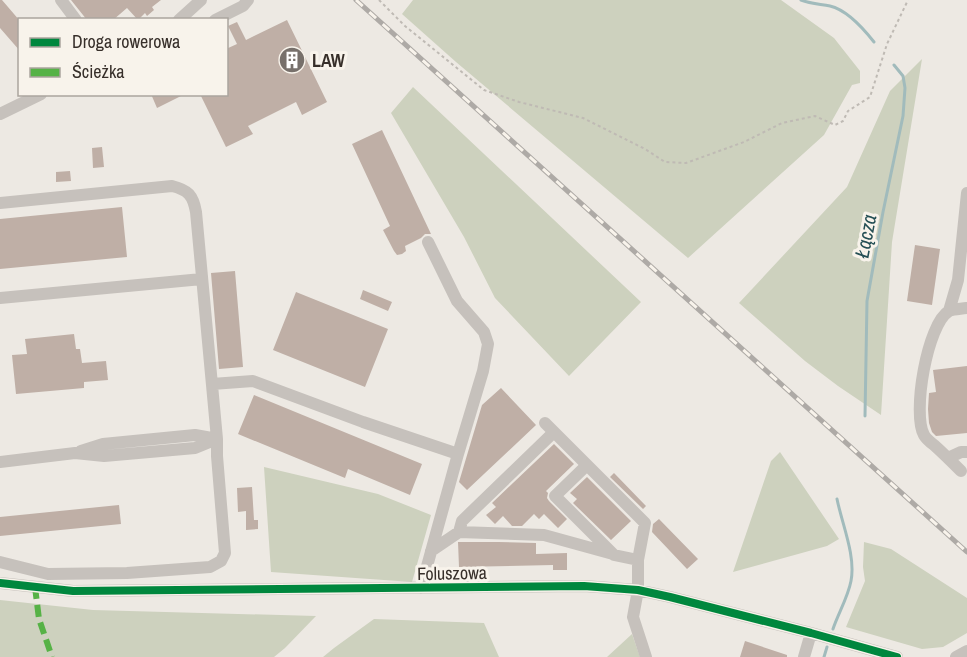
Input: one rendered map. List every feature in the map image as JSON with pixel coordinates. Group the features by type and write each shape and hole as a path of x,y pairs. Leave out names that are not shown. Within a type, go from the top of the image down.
{"street":[{"path":"61,0 74,18"},
{"path":"181,18 201,0"},
{"path":"219,18 243,6 248,0"},
{"path":"0,114 37,96"},
{"path":"0,203 172,186 189,193 194,202 202,279 225,553 220,561 210,567 127,573 48,574 0,562"},
{"path":"961,471 924,436 920,423 919,397 933,334 949,311 962,277 967,193"},
{"path":"421,588 483,371 488,344 484,332 457,301 428,242"},
{"path":"0,298 202,279"},
{"path":"949,311 967,308"},
{"path":"212,384 253,381 458,454"},
{"path":"459,532 462,521 550,428 645,523 638,560 638,590 633,617 646,657"},
{"path":"0,462 75,453 104,456 195,448 217,439"},
{"path":"948,458 961,452 967,452"},
{"path":"586,465 555,496 614,555"},
{"path":"431,551 459,532 544,535 638,560"},
{"name":"Foluszowa","path":"0,583 73,591 584,586 638,590 897,657"},
{"path":"804,657 811,633"},
{"path":"956,657 967,651"}],"path":[{"path":"379,0 405,26 484,90 519,102 583,118 645,149 665,162 686,163 744,142 782,123 815,116 835,124 843,121 848,111 870,97 887,44 908,0"}],"green space":[{"path":"413,0 781,0 834,38 860,71 860,83 852,85 824,135 688,258 402,14"},
{"path":"922,59 892,242 881,415 805,361 739,303 847,187 890,91"},
{"path":"413,87 641,302 569,376 495,298 464,237 391,113"},
{"path":"780,452 839,539 827,546 733,572 771,461"},
{"path":"264,467 378,494 431,515 412,582 271,572"},
{"path":"864,542 891,549 967,598 967,633 943,647 922,649 846,627 865,581"},
{"path":"0,600 93,610 316,616 274,657 0,657"},
{"path":"374,619 484,623 499,657 323,657"},
{"path":"632,634 640,657 607,657"}],"building":[{"path":"0,0 2,0 18,19 18,49 0,28"},
{"path":"71,0 161,0 152,7 154,10 147,16 145,13 140,18 136,18 127,8 115,18 85,18"},
{"path":"287,20 327,102 302,115 296,102 248,126 253,134 226,147 201,96 228,96 228,48 237,44 228,26 237,22 246,40"},
{"path":"152,96 181,96 157,108"},
{"path":"382,130 431,234 425,234 405,246 406,251 397,255 383,230 390,226 352,144"},
{"path":"102,147 104,167 93,168 92,148"},
{"path":"70,171 71,181 56,182 56,172"},
{"path":"122,207 127,257 0,269 0,219"},
{"path":"915,245 940,249 932,305 907,301"},
{"path":"235,271 243,367 219,369 211,273"},
{"path":"363,290 392,302 388,311 360,299"},
{"path":"296,292 388,329 365,387 273,350"},
{"path":"74,334 76,349 80,349 82,363 106,361 108,380 84,382 84,388 16,394 12,355 27,354 25,339"},
{"path":"967,366 967,433 936,436 929,423 928,409 929,393 936,392 933,370"},
{"path":"501,388 536,425 467,490 459,482 482,405"},
{"path":"254,395 422,464 410,495 348,469 345,478 238,434"},
{"path":"554,444 574,464 546,491 549,501 567,519 558,528 544,514 539,519 534,514 522,526 512,526 503,516 495,524 486,515 496,507 492,503"},
{"path":"614,473 646,506 643,509 610,477"},
{"path":"587,477 631,521 611,540 573,503 577,499 570,493"},
{"path":"252,487 254,520 258,520 258,529 246,530 246,511 238,512 237,488"},
{"path":"119,505 121,524 0,536 0,517"},
{"path":"659,519 698,559 687,569 652,532 653,524"},
{"path":"458,542 536,543 536,554 567,553 567,570 553,570 553,565 459,567"},
{"path":"745,641 787,655 787,657 740,657"}],"waterway":[{"name":"Łącza","path":"801,0 842,11 874,42"},
{"name":"Łącza","path":"865,416 867,301 903,116 905,88 903,76 894,65"},
{"name":"Łącza","path":"833,629 848,593 852,571 850,551 837,499"},
{"name":"Łącza","path":"824,657 827,647"}],"railway":[{"path":"356,0 967,552"}],"marked path":[{"path":"35,587 39,619 52,657"}],"cycle path":[{"path":"0,583 73,591 584,586 638,590 897,657"}],"place":[{"name":"LAW","path":"292,60"}]}
